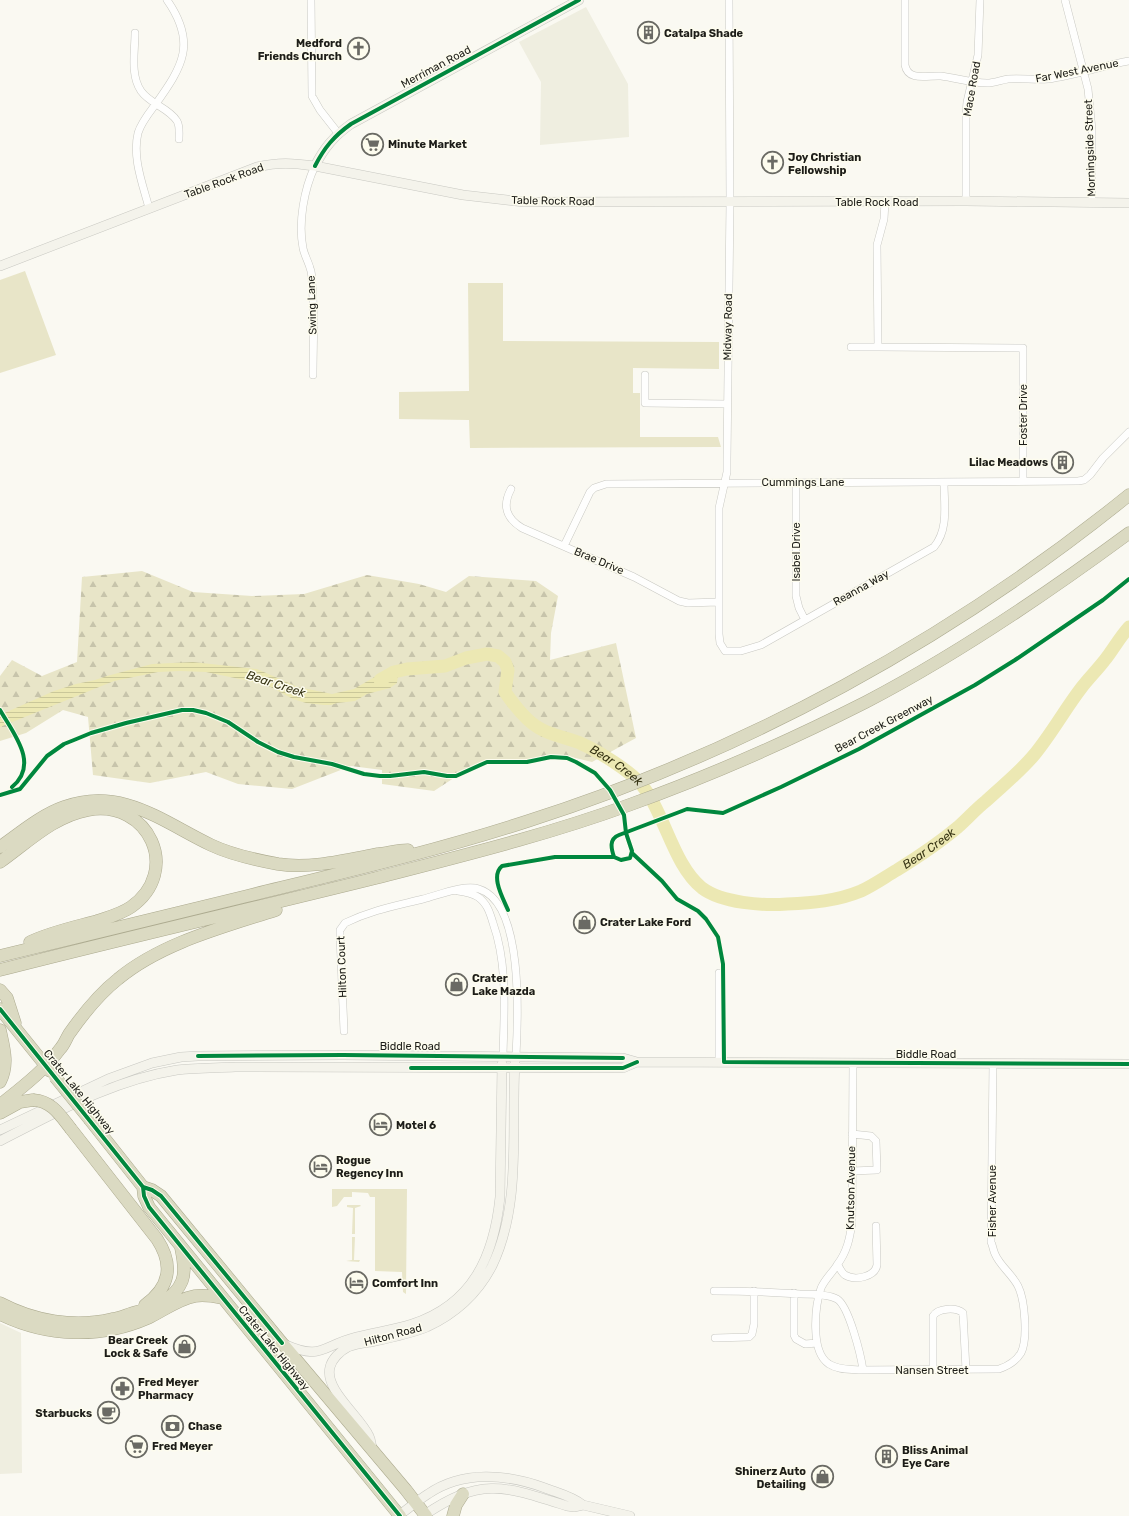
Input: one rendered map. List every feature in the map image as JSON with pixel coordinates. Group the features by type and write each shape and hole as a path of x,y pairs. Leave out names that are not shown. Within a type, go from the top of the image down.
{"highway":[{"path":"0,956 433,850 529,821 662,773 787,717 897,656 987,601 1069,543 1129,495"},
{"path":"0,970 295,898 487,849 608,812 672,789 742,760 808,730 881,693 962,647 1027,606 1129,533"},
{"path":"0,847 42,818 63,807 77,803 102,800 142,809 211,845 231,853 280,864 308,864 337,861 405,850 433,850"},
{"path":"0,862 50,825 62,818 80,812 105,809 123,813 133,818 140,824 149,835 154,847 156,862 154,876 150,886 145,894 130,908 117,915 35,940 0,956"},
{"path":"0,1105 46,1066 94,1002 127,972 163,951 231,925 285,907 295,898"},
{"path":"3,994 18,1031"},
{"name":"Crater Lake Highway","path":"0,1009 143,1187 144,1196 149,1207 399,1516"},
{"path":"0,1030 5,1060 5,1070 0,1082"},
{"path":"0,1113 20,1102 33,1100 44,1102 52,1106 158,1239 167,1258 167,1275 160,1292 151,1301 134,1313"},
{"name":"Crater Lake Highway","path":"143,1187 152,1190 161,1196 282,1343 372,1449 425,1516"},
{"path":"0,1303 36,1318 62,1322 98,1322 112,1320 144,1310 171,1297 177,1290 184,1275 180,1246"},
{"path":"0,1314 20,1323 44,1330 88,1333 112,1329 133,1323 157,1314 190,1297 202,1296 222,1298"},
{"path":"453,1516 456,1505 463,1494"}],"main road":[{"name":"Merriman Road","path":"315,166 322,152 338,133 364,117 579,0"},
{"name":"Table Rock Road","path":"0,266 257,167 276,163 315,166 463,195 524,202 966,201 1129,203"},
{"name":"Biddle Road","path":"0,1130 108,1079 152,1063 181,1057 220,1055 343,1054 623,1058 637,1062 1129,1064"},
{"name":"Hilton Road","path":"282,1343 302,1351 315,1352 350,1339 394,1329 426,1319 450,1304 466,1290 477,1276 492,1246 498,1215 500,1197 503,1056"},
{"name":"Hilton Road","path":"372,1449 369,1436 334,1389 330,1377 330,1368 334,1359 348,1347 412,1332 439,1320 463,1304 483,1280 498,1251 503,1236 510,1200 516,1056"},
{"name":"Biddle Road","path":"0,1141 57,1112 118,1085 178,1070 235,1067 623,1068 637,1062"},
{"path":"399,1516 437,1488 468,1478 493,1477 520,1480 571,1497 583,1505 630,1516"},
{"path":"425,1516 449,1500 479,1489 501,1488 522,1492 567,1506 574,1507 583,1505"}],"street":[{"path":"149,208 138,165 136,150 138,133 147,116 177,74 182,59 184,45 182,27 176,12 167,0"},
{"path":"311,0 312,96 320,110 338,133"},
{"name":"Midway Road","path":"725,651 719,639 718,602 719,508 727,472 730,202 729,0"},
{"name":"Far West Avenue","path":"905,0 905,65 906,70 913,76 941,76 986,83 1008,79 1034,80 1129,61"},
{"name":"Mace Road","path":"966,201 966,114 978,49 980,0"},
{"name":"Morningside Street","path":"1065,0 1088,89 1092,130 1092,203"},
{"path":"135,33 134,69 136,81 144,94 177,121 179,139"},
{"name":"Swing Lane","path":"313,376 313,295 311,270 302,248 302,232 306,190 315,166"},
{"path":"851,348 878,347 877,245 884,219 885,202"},
{"name":"Foster Drive","path":"878,347 1023,348 1023,481"},
{"path":"645,375 644,403 727,404"},
{"name":"Cummings Lane","path":"564,546 586,498 594,488 601,485 612,483 1078,481 1084,480 1090,475 1103,458 1129,432"},
{"name":"Isabel Drive","path":"796,482 796,596 799,608 805,620"},
{"name":"Reanna Way","path":"725,651 741,651 754,648 934,547 940,540 944,523 944,482"},
{"name":"Brae Drive","path":"511,490 506,497 505,506 508,514 516,524 634,577 679,602 718,602"},
{"name":"Hilton Court","path":"344,1031 340,935 342,926 351,920 371,912 465,887 472,887 489,893 496,901 505,917 517,976 516,1056"},
{"path":"456,890 471,893 484,902 489,909 498,936 504,975 503,1056"},
{"path":"719,973 719,1062"},
{"name":"Knutson Avenue","path":"837,1368 825,1361 820,1352 817,1343 816,1317 819,1295 826,1280 838,1265 850,1239 852,1222 853,1063"},
{"name":"Fisher Avenue","path":"993,1063 991,1242 995,1254 1018,1286 1022,1295 1025,1306 1024,1341 1021,1352"},
{"path":"852,1134 870,1136 876,1141 877,1170 852,1171"},
{"path":"838,1265 846,1276 866,1276 874,1273 877,1265 876,1226"},
{"path":"714,1292 754,1291 794,1293 819,1295 837,1299 842,1305 858,1342 863,1370"},
{"path":"715,1338 749,1337 752,1334 754,1324 754,1291"},
{"path":"794,1293 794,1335 796,1339 805,1344 817,1343"},
{"path":"933,1370 933,1316 939,1311 956,1309 959,1309 963,1313 966,1370"},
{"name":"Nansen Street","path":"837,1368 863,1370 999,1369 1012,1363 1021,1352"}],"shaded area":[{"path":"586,7 628,84 629,137 540,145 541,82 519,42"},
{"path":"0,1323 21,1333 22,1473 0,1474"}],"green space":[{"path":"25,271 56,355 0,373 0,280"},
{"path":"468,283 503,283 503,341 719,342 719,369 633,368 633,393 640,393 640,437 718,437 721,447 470,448 469,420 399,419 399,392 469,391"},
{"path":"142,571 193,592 252,596 304,594 367,575 419,584 446,592 469,576 536,581 558,596 551,633 550,660 616,643 636,738 592,762 567,756 487,762 463,772 434,791 382,784 382,770 351,766 292,789 238,784 206,772 150,783 93,775 88,717 63,710 26,733 0,741 0,676 12,660 42,676 77,662 82,577"},
{"path":"332,1189 407,1189 406,1294 403,1292 402,1272 375,1271 375,1197 370,1197 368,1193 352,1192 352,1197 344,1197 337,1206 332,1207"},
{"path":"347,1205 361,1206 355,1208 355,1234 352,1234 353,1208 347,1207"},
{"path":"352,1237 355,1237 354,1260 360,1260 359,1262 346,1261 352,1260"}],"water":[{"path":"193,662 257,669 298,687 332,694 354,689 383,672 392,670 398,676 397,683 390,688 367,694 355,701 324,705 306,703 293,699 267,685 206,672 158,672 114,681 0,727 0,715 54,691 152,664"}],"waterway":[{"name":"Bear Creek","path":"380,680 394,672 407,669 445,666 466,658 487,654 498,656 505,662 508,670 505,692 529,721 544,731 589,747 622,767 641,784 657,809 676,853 692,878 702,888 720,897 755,904 777,905 806,903 843,897 866,889 921,855 958,827 1029,761 1047,738 1076,695 1099,668 1129,627"}],"cycle path":[{"path":"315,166 330,143 339,133 351,124 579,0"},
{"name":"Bear Creek Greenway","path":"0,795 20,789 47,756 64,744 91,733 126,723 182,710 193,710 206,713 228,722 258,742 278,752 294,757 332,764 364,774 390,776 424,772 456,776 487,762 527,762 551,757 567,758 595,773 610,790 624,815 626,833 632,851 630,858 621,860 614,857 612,850 612,841 619,835 682,811 687,809 723,813 859,749 975,685 1015,660 1103,600 1129,579"},
{"path":"0,710 17,738 24,759 24,768 20,778 12,787"},
{"path":"632,853 662,881 677,899 698,911 706,919 718,937 723,964 724,1062 1129,1064"},
{"path":"508,910 497,881 497,875 502,866 555,857 614,857"},
{"path":"0,1009 143,1187 144,1196 149,1207 400,1516"},
{"path":"198,1056 343,1055 623,1058"},
{"path":"411,1068 623,1068 637,1062"},
{"path":"143,1187 152,1190 161,1196 282,1343"}],"place":[{"name":"Catalpa Shade","path":"648,33"},
{"name":"Medford Friends Church","path":"358,49"},
{"name":"Minute Market","path":"373,144"},
{"name":"Joy Christian Fellowship","path":"773,163"},
{"name":"Lilac Meadows","path":"1063,462"},
{"name":"Crater Lake Ford","path":"584,922"},
{"name":"Crater Lake Mazda","path":"457,984"},
{"name":"Motel 6","path":"381,1125"},
{"name":"Rogue Regency Inn","path":"320,1166"},
{"name":"Comfort Inn","path":"356,1283"},
{"name":"Bear Creek Lock & Safe","path":"184,1346"},
{"name":"Fred Meyer Pharmacy","path":"122,1388"},
{"name":"Starbucks","path":"108,1413"},
{"name":"Chase","path":"172,1426"},
{"name":"Fred Meyer","path":"136,1446"},
{"name":"Bliss Animal Eye Care","path":"887,1456"},
{"name":"Shinerz Auto Detailing","path":"822,1477"}]}
